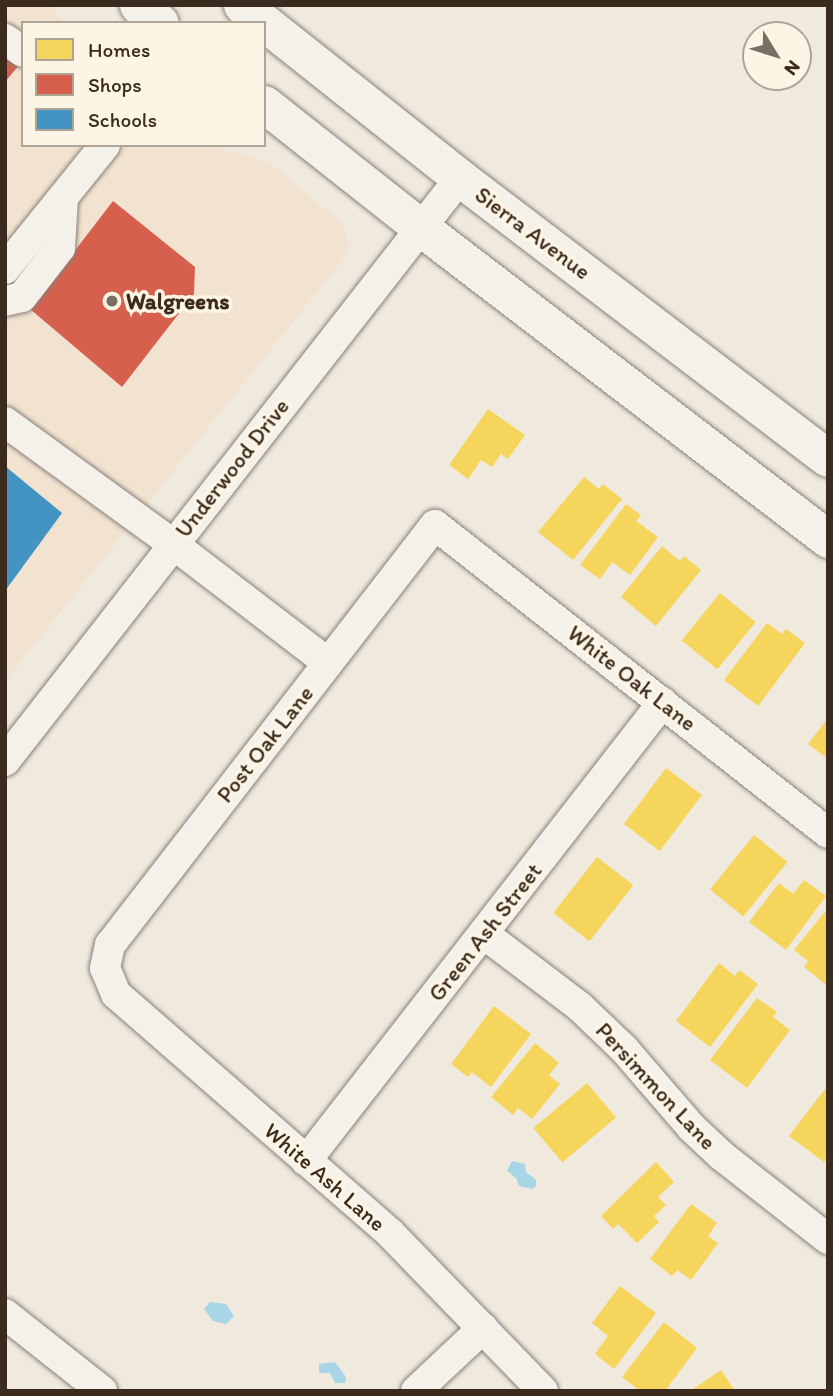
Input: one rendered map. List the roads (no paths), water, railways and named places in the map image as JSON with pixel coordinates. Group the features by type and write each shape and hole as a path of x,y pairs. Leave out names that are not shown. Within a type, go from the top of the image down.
{"main road":[{"path":"138,5 158,21"},
{"name":"Sierra Avenue","path":"216,5 259,19"},
{"name":"Sierra Avenue","path":"266,25 460,177 828,458"},
{"path":"266,106 420,227 828,539"}],"street":[{"path":"5,39 21,51"},
{"path":"5,269 16,234 62,198 103,147"},
{"name":"Underwood Drive","path":"5,761 460,177"},
{"path":"5,301 22,297 60,248 62,198"},
{"path":"5,422 173,544 328,663"},
{"name":"Post Oak Lane","path":"105,968 110,945 435,526"},
{"name":"White Oak Lane","path":"435,526 828,833"},
{"name":"Green Ash Street","path":"306,1161 663,702"},
{"name":"Persimmon Lane","path":"484,934 580,1007 624,1049 691,1127 722,1156 828,1239"},
{"name":"White Ash Lane","path":"105,968 116,994 421,1262 543,1391"},
{"path":"5,1314 102,1391"},
{"path":"416,1391 483,1328"}],"water":[{"path":"512,1161 525,1164 526,1172 536,1180 536,1186 532,1189 519,1186 516,1178 507,1171"},
{"path":"210,1302 226,1304 234,1316 226,1324 213,1321 204,1309"},
{"path":"335,1362 346,1377 345,1383 335,1383 330,1373 319,1373 319,1364"}],"place":[{"name":"Walgreens","path":"112,301"}]}
